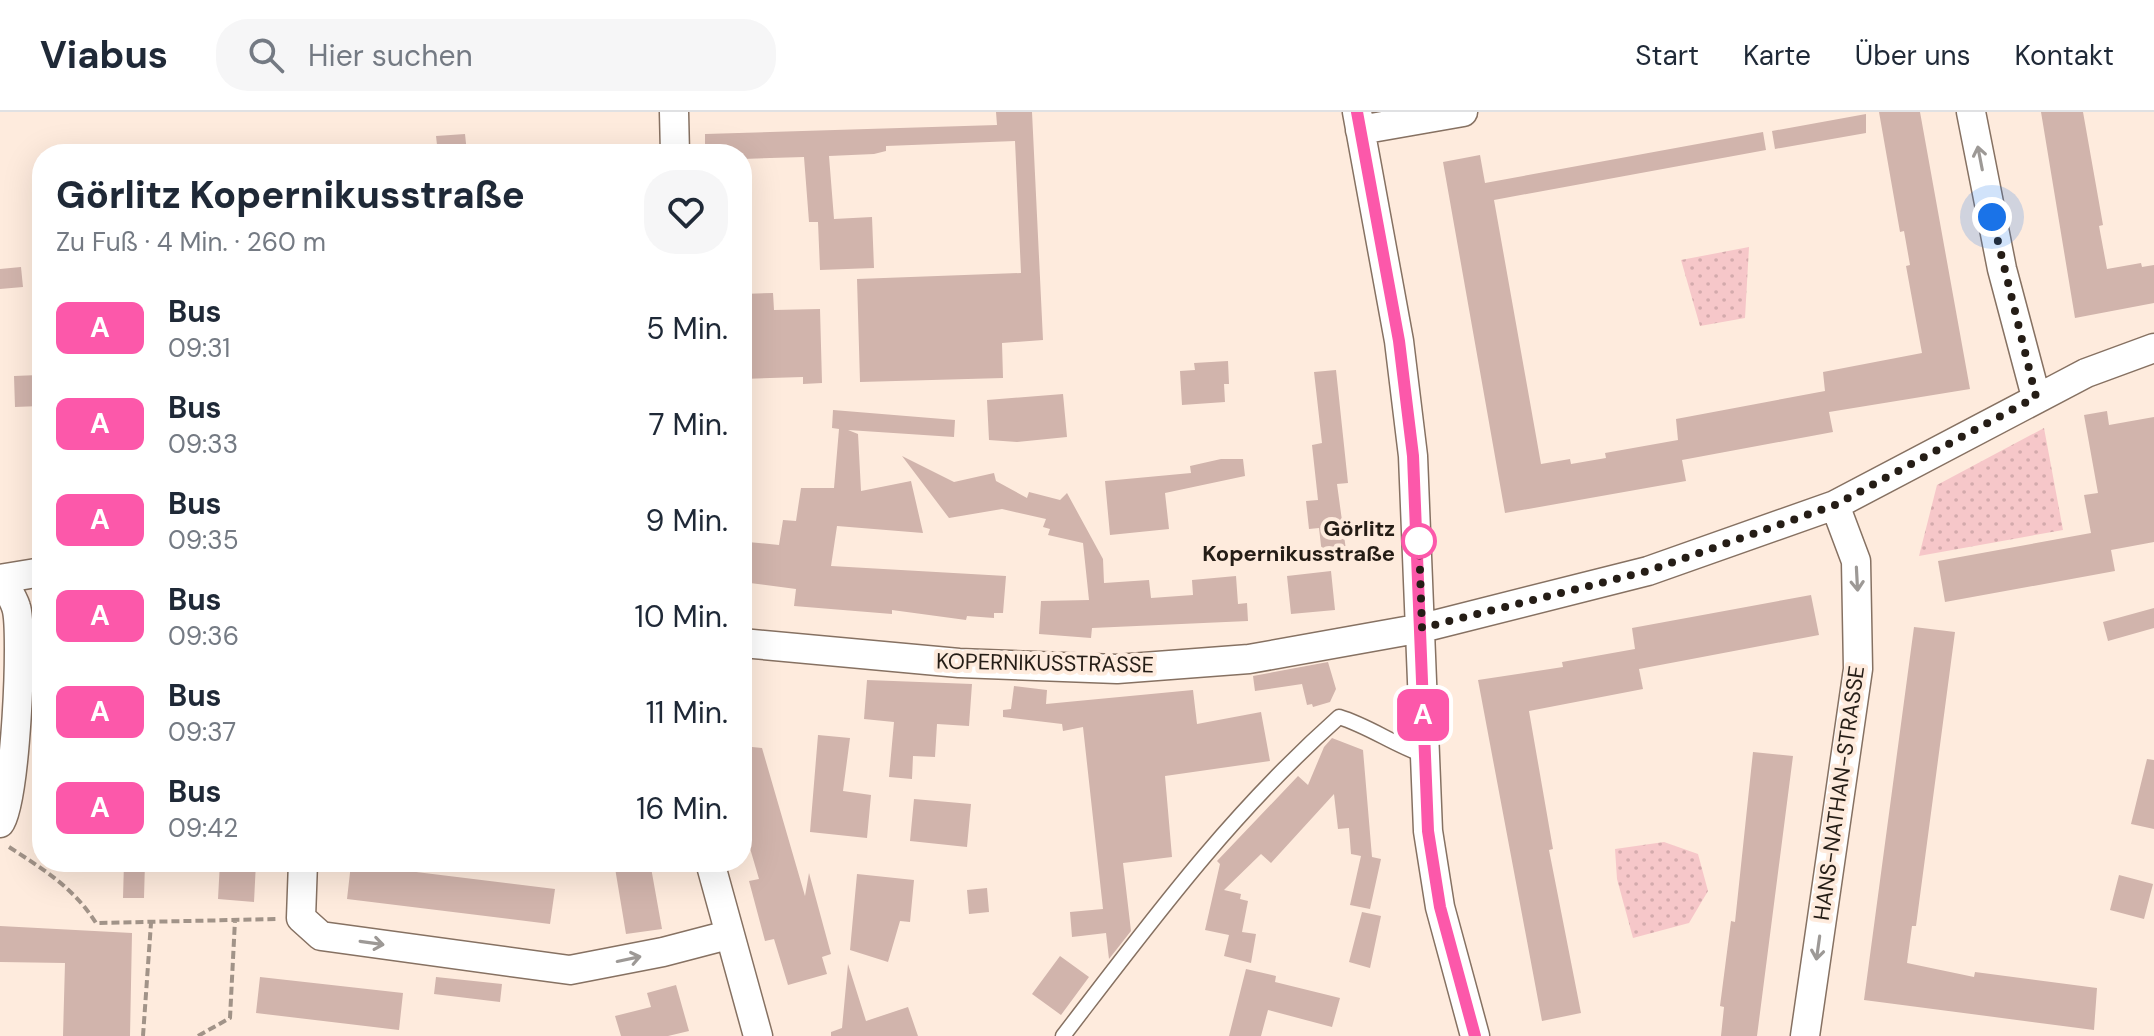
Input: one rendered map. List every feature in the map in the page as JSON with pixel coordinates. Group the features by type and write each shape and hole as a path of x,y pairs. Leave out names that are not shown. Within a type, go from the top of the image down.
{"street":[{"path":"674,112 675,144"},
{"path":"1463,112 1358,121 1399,341 1414,470 1428,831 1440,907 1475,1036"},
{"path":"1971,112 2002,269 2036,397"},
{"name":"KOPERNIKUSSTRASSE","path":"752,644 959,663 1117,669 1249,659 1422,628 1648,571 1835,505 2036,397 2086,373 2154,348"},
{"name":"HANS-NATHAN-STRASSE","path":"1805,1036 1858,669 1856,561 1835,505"},
{"path":"0,823 5,817 11,792 16,733 17,608 0,579 32,574"},
{"path":"303,872 301,918 321,936 570,970 663,952 728,935"},
{"path":"712,872 758,1036"}],"lane":[{"path":"1063,1036 1200,857 1277,772 1339,717 1363,725 1394,745 1424,755"}],"path":[{"path":"0,841 32,862"},
{"path":"47,872 82,900 96,923 301,918"},
{"path":"198,1036 230,1018 235,920"},
{"path":"143,1036 151,922"}],"shaded area":[{"path":"1749,247 1745,318 1700,326 1681,260"},
{"path":"2044,428 2063,530 1919,556 1937,485"},
{"path":"1664,842 1698,854 1708,891 1689,923 1633,938 1617,879 1615,849"}],"building":[{"path":"996,112 1032,112 1043,340 1002,343 1003,378 860,382 857,279 1021,273 1015,141 886,146 886,151 874,154 829,156 834,219 872,217 874,268 820,270 818,222 809,222 804,157 752,159 752,144 705,144 705,134 997,125"},
{"path":"1879,112 1920,112 1970,389 1829,412 1833,432 1682,460 1686,481 1505,513 1443,162 1480,155 1485,183 1763,132 1766,150 1494,200 1541,464 1570,459 1571,464 1606,458 1605,453 1678,440 1676,419 1825,391 1823,372 1922,353 1906,266 1910,265 1904,231 1900,232"},
{"path":"2041,112 2083,112 2103,225 2099,226 2107,269 2141,263 2142,267 2154,265 2154,303 2075,318"},
{"path":"1866,114 1866,133 1775,149 1772,131"},
{"path":"465,134 466,144 437,144 436,136"},
{"path":"21,267 23,287 0,289 0,269"},
{"path":"773,293 774,310 820,309 822,383 803,384 803,377 752,379 752,294"},
{"path":"1228,361 1229,384 1224,384 1225,402 1182,405 1180,371 1195,370 1194,363"},
{"path":"1336,370 1348,483 1337,484 1346,550 1322,554 1319,528 1309,529 1306,501 1318,500 1312,445 1322,443 1314,372"},
{"path":"32,375 32,406 15,407 14,376"},
{"path":"1063,394 1067,437 1017,442 989,440 987,400"},
{"path":"833,410 955,420 954,437 848,430 858,434 861,491 911,481 923,533 837,526 831,566 1006,576 1003,613 994,613 994,618 967,616 966,620 892,610 892,614 794,606 796,589 752,583 752,542 779,545 783,520 796,521 801,488 834,488 839,429 832,428"},
{"path":"2107,411 2109,425 2154,417 2154,542 2111,550 2115,571 1945,602 1938,561 2091,533 2084,495 2098,493 2084,415"},
{"path":"902,456 954,482 994,473 996,481 1027,498 1029,492 1060,500 1067,493 1103,559 1104,583 1149,580 1151,598 1193,595 1192,580 1236,576 1238,604 1247,603 1248,621 1092,628 1091,638 1039,634 1041,601 1089,600 1083,543 1048,535 1050,529 1043,527 1046,519 1002,509 949,518"},
{"path":"1221,459 1243,459 1245,476 1165,493 1169,529 1110,535 1105,481 1191,473 1190,466"},
{"path":"1331,571 1335,610 1291,614 1287,576"},
{"path":"1811,595 1819,635 1639,669 1643,689 1529,711 1553,849 1549,850 1581,1013 1542,1021 1478,680 1563,667 1562,662 1635,649 1632,628"},
{"path":"2154,608 2154,628 2108,641 2103,622"},
{"path":"1914,627 1955,632 1916,926 1912,926 1907,963 1974,977 1975,972 2097,988 2094,1030 1864,1000"},
{"path":"1328,662 1336,689 1330,702 1313,707 1312,704 1307,705 1302,684 1255,691 1253,676"},
{"path":"867,680 972,684 969,726 937,724 935,757 913,756 912,779 889,777 894,722 864,719"},
{"path":"1014,686 1047,690 1046,704 1193,690 1197,724 1261,712 1270,761 1165,776 1172,857 1123,863 1131,931 1109,959 1106,933 1072,937 1070,912 1103,909 1083,727 1063,731 1062,724 1003,717 1003,710 1011,709"},
{"path":"818,735 850,738 843,791 871,795 867,838 810,832"},
{"path":"1332,738 1363,750 1372,857 1381,859 1370,909 1350,905 1361,856 1351,854 1349,828 1338,829 1334,794 1271,863 1261,854 1224,890 1241,894 1240,899 1248,901 1242,932 1256,934 1251,963 1224,956 1229,935 1205,930 1220,864 1217,861 1298,776 1308,785 1324,747"},
{"path":"752,747 762,748 805,896 809,873 831,954 822,957 827,974 788,985 774,939 765,941 749,881 759,879 752,855"},
{"path":"1753,752 1793,756 1757,1036 1721,1036 1724,1007 1720,1006 1731,921 1735,922"},
{"path":"2147,759 2154,760 2154,829 2131,824"},
{"path":"914,799 971,804 967,847 910,841"},
{"path":"124,872 145,872 144,898 123,898"},
{"path":"219,872 256,872 254,902 218,899"},
{"path":"350,872 416,872 555,889 550,924 347,899"},
{"path":"616,872 652,872 662,929 626,934"},
{"path":"857,874 914,880 910,922 900,921 888,962 850,950"},
{"path":"2119,875 2153,884 2144,919 2110,910"},
{"path":"987,888 989,912 969,914 967,890"},
{"path":"1362,912 1381,916 1370,968 1349,962"},
{"path":"0,926 132,933 130,1036 63,1036 65,963 0,962"},
{"path":"1060,956 1089,977 1061,1015 1032,994"},
{"path":"848,964 866,1021 908,1007 918,1036 831,1036 831,1032 842,1028"},
{"path":"1246,969 1276,976 1275,982 1340,998 1332,1027 1268,1010 1261,1036 1229,1036"},
{"path":"260,977 403,993 399,1030 256,1013"},
{"path":"436,977 502,984 500,1002 434,994"},
{"path":"676,985 689,1031 668,1036 621,1036 615,1016 651,1007 647,993"}],"bus line":[{"name":"A","path":"1357,112 1399,341 1413,456 1419,526 1428,831 1440,907 1475,1036"}],"place":[{"name":"Görlitz Kopernikusstraße","path":"1419,541"}],"route":[{"path":"1419,541 1422,628 1648,571 1835,505 1904,465 2036,397 2002,269 1992,217"}]}
